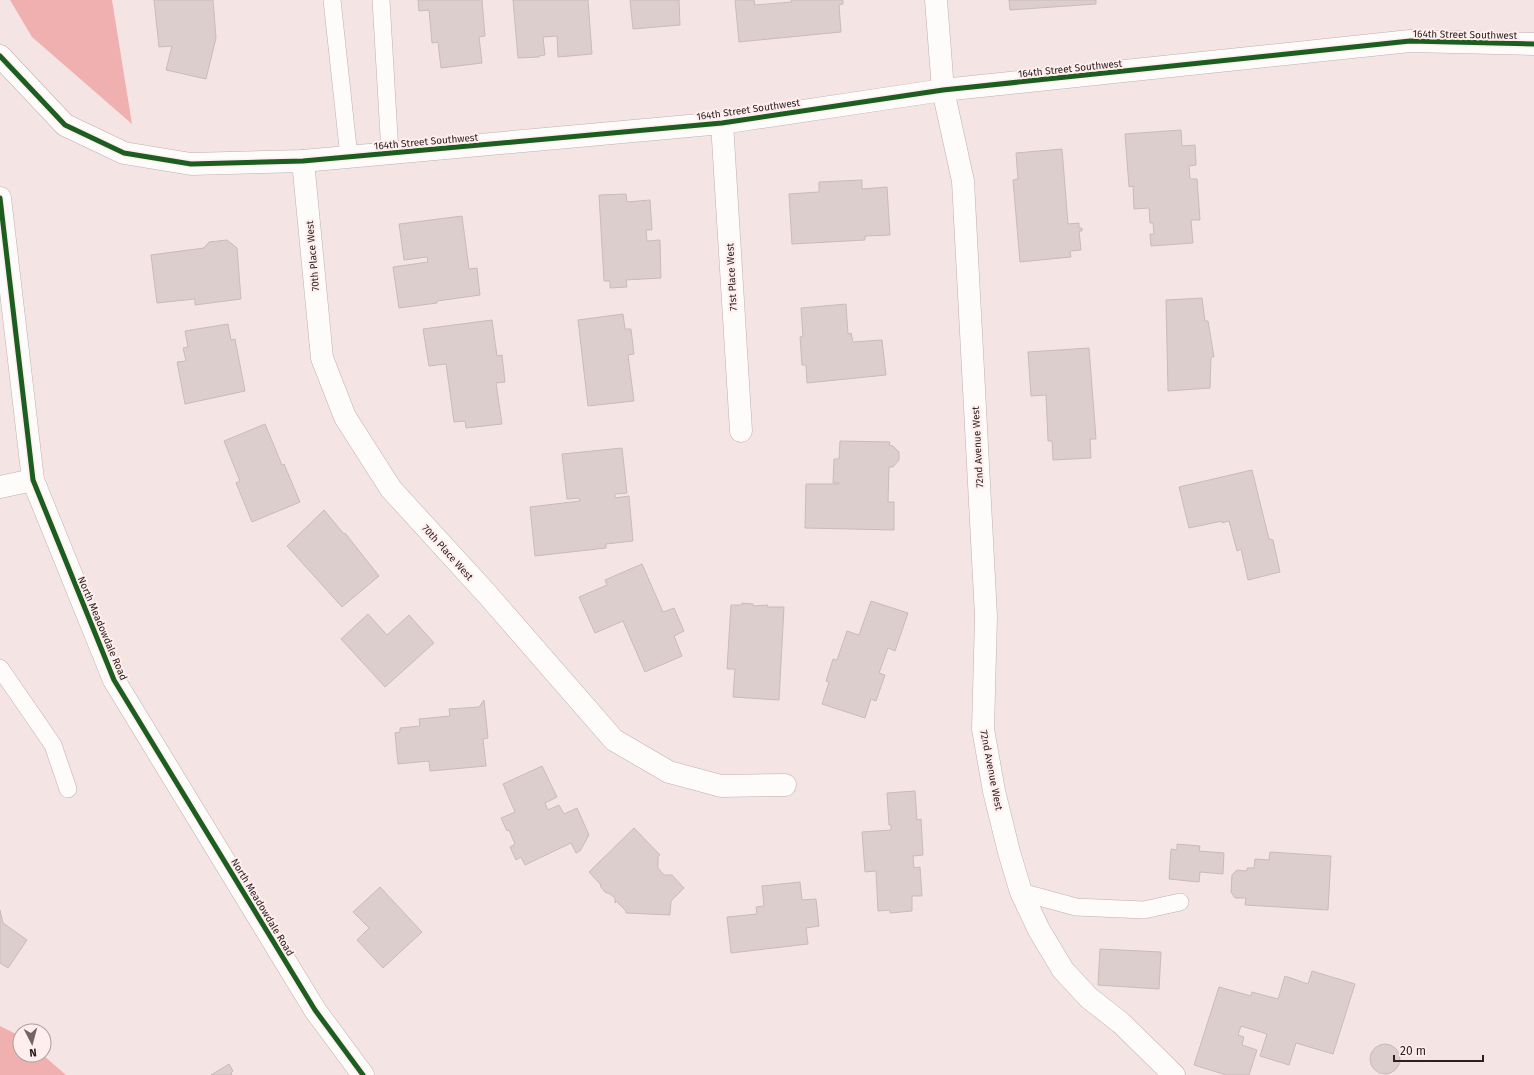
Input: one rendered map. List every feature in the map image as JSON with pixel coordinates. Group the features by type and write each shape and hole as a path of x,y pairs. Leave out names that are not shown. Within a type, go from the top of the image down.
{"street":[{"name":"72nd Avenue West","path":"936,0 943,90 963,189 986,616 983,729 994,790 1009,852 1021,892 1039,930 1063,970 1089,998 1121,1023 1174,1075"},
{"name":"164th Street Southwest","path":"0,56 65,125 124,153 190,164 304,161 722,123 943,90 1410,42 1534,44"},
{"name":"71st Place West","path":"722,123 741,431"},
{"name":"70th Place West","path":"304,161 322,358 345,417 391,489 486,593 614,740 669,772 721,786 785,785"},
{"name":"North Meadowdale Road","path":"0,198 33,480 114,680 315,1010 363,1075"},
{"path":"0,487 33,480"}],"lane":[{"path":"332,0 349,157"},
{"path":"381,0 390,153"},
{"path":"0,668 53,745 68,789"},
{"path":"1021,892 1076,906 1091,907 1144,910 1180,902"}],"shaded area":[{"path":"10,0 112,0 132,124 32,37"},
{"path":"0,1026 12,1032 12,1063 52,1063 66,1075 0,1075"}],"building":[{"path":"154,0 213,0 216,38 206,79 166,70 172,46 159,47"},
{"path":"418,0 482,0 485,36 479,37 482,63 441,68 438,42 432,43 429,10 419,11"},
{"path":"513,0 588,0 592,54 558,57 557,36 543,37 545,55 539,57 518,58"},
{"path":"630,0 679,0 680,25 633,29"},
{"path":"735,0 754,0 755,5 792,2 791,0 843,0 843,4 839,5 841,32 739,42"},
{"path":"1009,0 1096,0 1096,4 1010,10"},
{"path":"1181,130 1182,146 1195,145 1196,165 1189,166 1190,179 1197,179 1200,220 1191,220 1193,243 1151,246 1150,234 1154,234 1153,223 1150,223 1149,208 1134,209 1133,186 1129,187 1125,134"},
{"path":"1062,149 1068,224 1079,223 1079,228 1082,228 1082,231 1079,231 1081,250 1070,251 1071,257 1020,262 1013,180 1018,179 1016,153"},
{"path":"862,180 862,189 887,187 890,235 865,236 865,240 792,244 789,194 819,192 819,182"},
{"path":"626,194 627,202 650,200 652,230 646,230 647,241 660,240 661,278 626,280 627,287 610,288 610,281 604,281 599,195"},
{"path":"462,216 469,269 477,268 480,295 399,308 393,267 428,262 427,257 404,260 399,224"},
{"path":"227,240 237,248 241,299 195,305 195,299 157,303 151,255 204,248 209,242"},
{"path":"1202,298 1205,321 1208,321 1214,357 1211,357 1210,388 1168,391 1166,300"},
{"path":"846,304 848,334 851,333 853,342 882,340 886,375 807,383 806,365 802,365 800,337 803,336 801,308"},
{"path":"623,314 625,329 631,329 634,354 628,355 634,401 588,406 578,320"},
{"path":"492,320 497,356 502,355 505,382 496,383 502,424 466,428 465,421 454,422 446,364 429,366 423,329"},
{"path":"228,324 231,340 235,339 245,391 185,404 177,362 186,361 183,348 188,347 185,331"},
{"path":"1089,348 1096,439 1090,439 1091,458 1053,460 1052,441 1048,441 1046,395 1031,396 1028,352"},
{"path":"265,424 282,465 284,464 300,502 252,522 236,483 240,481 224,441"},
{"path":"840,441 890,442 889,445 893,446 899,452 899,460 893,467 889,467 888,502 894,502 894,530 805,528 806,484 839,484 833,483 834,459 839,459"},
{"path":"622,448 627,493 615,494 615,498 629,496 633,541 606,544 606,548 535,556 530,507 580,501 579,498 567,499 562,454"},
{"path":"1252,470 1269,539 1273,540 1280,572 1248,580 1241,549 1237,551 1229,521 1222,523 1222,521 1189,528 1179,487"},
{"path":"324,510 344,534 345,533 379,576 342,607 287,546"},
{"path":"642,564 663,612 674,608 684,631 674,636 682,656 645,672 623,621 595,633 579,597 607,585 605,580"},
{"path":"871,601 908,613 895,651 888,648 879,673 885,675 876,701 871,699 865,718 822,704 829,682 826,681 833,659 837,660 847,631 859,635"},
{"path":"742,603 753,604 753,606 768,605 767,607 784,607 779,700 733,697 735,669 727,669 731,605 742,605"},
{"path":"368,614 387,635 409,615 434,643 385,687 341,639"},
{"path":"484,700 488,738 483,739 486,766 430,771 429,761 398,764 395,733 400,732 400,728 420,726 419,719 450,716 449,709 479,707"},
{"path":"542,766 557,797 545,803 548,810 559,805 564,814 577,808 589,835 580,851 576,853 571,843 525,865 521,857 516,860 510,847 515,844 509,830 507,831 501,818 515,812 503,784"},
{"path":"915,791 917,820 921,819 923,855 913,856 914,868 920,867 922,896 912,896 912,911 890,913 890,910 878,911 876,871 865,872 862,832 891,830 891,825 889,825 887,793"},
{"path":"634,828 660,855 658,857 658,868 664,875 672,875 684,888 671,901 670,915 626,913 626,911 616,901 615,903 615,898 605,892 600,886 601,885 589,872"},
{"path":"1177,844 1200,846 1199,851 1224,853 1223,874 1200,872 1199,882 1169,879 1171,849 1177,850"},
{"path":"1270,852 1331,856 1328,910 1245,905 1246,898 1235,898 1231,892 1232,875 1237,870 1247,871 1247,868 1254,868 1255,859 1269,860"},
{"path":"800,882 802,900 816,899 819,926 806,928 808,944 731,953 727,917 757,914 756,907 764,906 762,886"},
{"path":"380,887 422,932 383,968 357,940 369,928 353,912"},
{"path":"0,910 3,923 27,940 8,968 0,963"},
{"path":"1100,949 1161,952 1159,989 1098,985"},
{"path":"1312,971 1355,984 1333,1054 1296,1043 1289,1065 1260,1056 1267,1034 1241,1026 1238,1035 1244,1037 1242,1045 1257,1050 1249,1075 1226,1075 1194,1065 1219,987 1251,996 1252,992 1278,999 1285,976 1308,984"},
{"path":"1385,1044 1396,1048 1400,1059 1396,1070 1385,1074 1374,1070 1370,1059 1374,1048"},
{"path":"229,1064 233,1071 231,1073 232,1075 211,1075"}],"cycle path":[{"path":"0,56 65,125 124,153 191,164 303,161 722,123 943,90 1410,41 1534,44"},
{"path":"0,198 33,480 114,680 315,1010 363,1075"}]}
